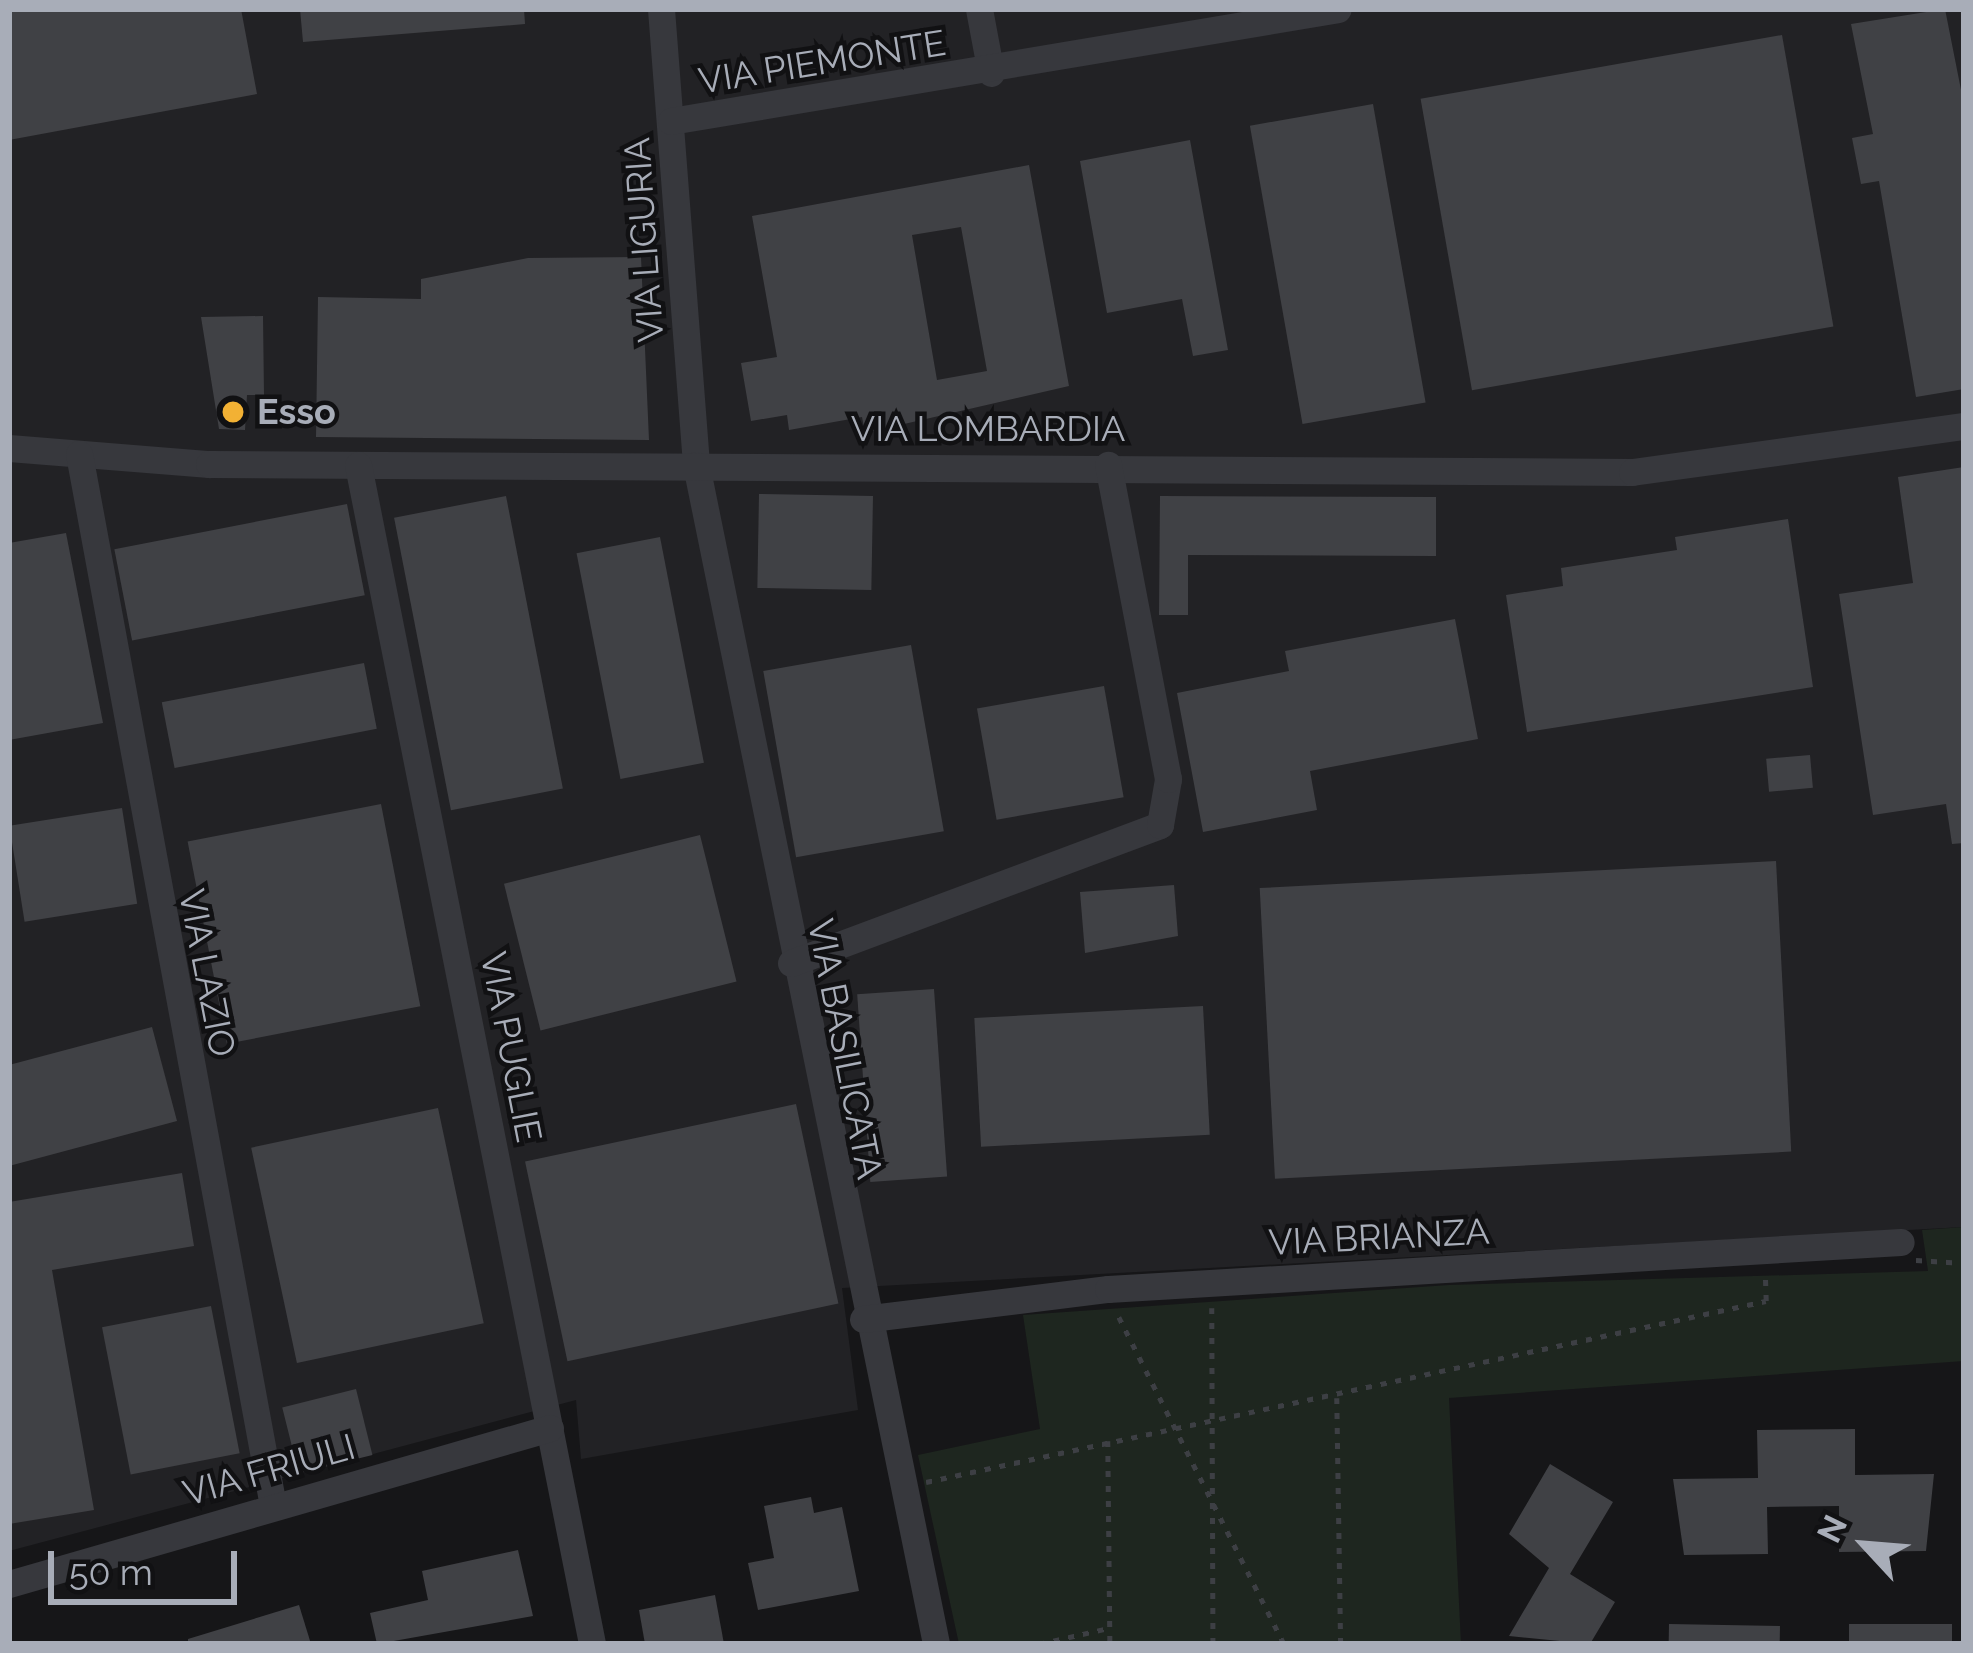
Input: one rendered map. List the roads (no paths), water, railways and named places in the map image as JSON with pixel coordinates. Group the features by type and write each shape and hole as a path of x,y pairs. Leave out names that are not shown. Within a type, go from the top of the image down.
{"street":[{"name":"VIA LIGURIA","path":"662,9 696,465"},
{"path":"979,9 991,73"},
{"name":"VIA PIEMONTE","path":"671,121 991,73 1326,10"},
{"name":"VIA LOMBARDIA","path":"9,448 358,465 1108,465 1632,472 1964,426"},
{"name":"VIA LAZIO","path":"79,454 273,1506"},
{"name":"VIA PUGLIE","path":"358,465 592,1644"},
{"name":"VIA BASILICATA","path":"696,465 862,1319 897,1489 936,1644"},
{"path":"791,962 1160,825 1172,806 1108,465"},
{"name":"VIA BRIANZA","path":"862,1319 1108,1289 1901,1242"},
{"name":"VIA FRIULI","path":"9,1584 550,1428"}],"place":[{"name":"Esso","path":"233,412"}]}
